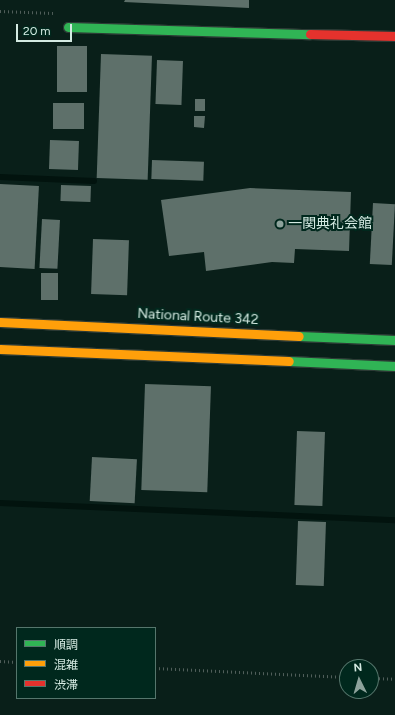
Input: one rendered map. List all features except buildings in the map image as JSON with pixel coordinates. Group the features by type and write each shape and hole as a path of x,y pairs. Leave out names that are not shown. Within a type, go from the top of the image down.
{"main road":[{"path":"68,27 395,36"},
{"name":"National Route 342","path":"0,322 395,340"},
{"path":"0,349 395,366"}],"path":[{"path":"0,11 67,14 68,27"},
{"path":"0,661 16,662"},
{"path":"156,668 339,677"},
{"path":"379,678 395,679"}],"waterway":[{"path":"0,177 94,181"},
{"path":"0,503 395,520"}],"traffic: fast":[{"path":"68,27 310,34"},
{"path":"299,336 395,340"},
{"path":"289,361 395,366"}],"traffic: slow":[{"path":"0,322 299,336"},
{"path":"0,349 289,361"}],"traffic: jam":[{"path":"310,34 395,36"}],"place":[{"name":"一関典礼会館","path":"280,224"}]}
